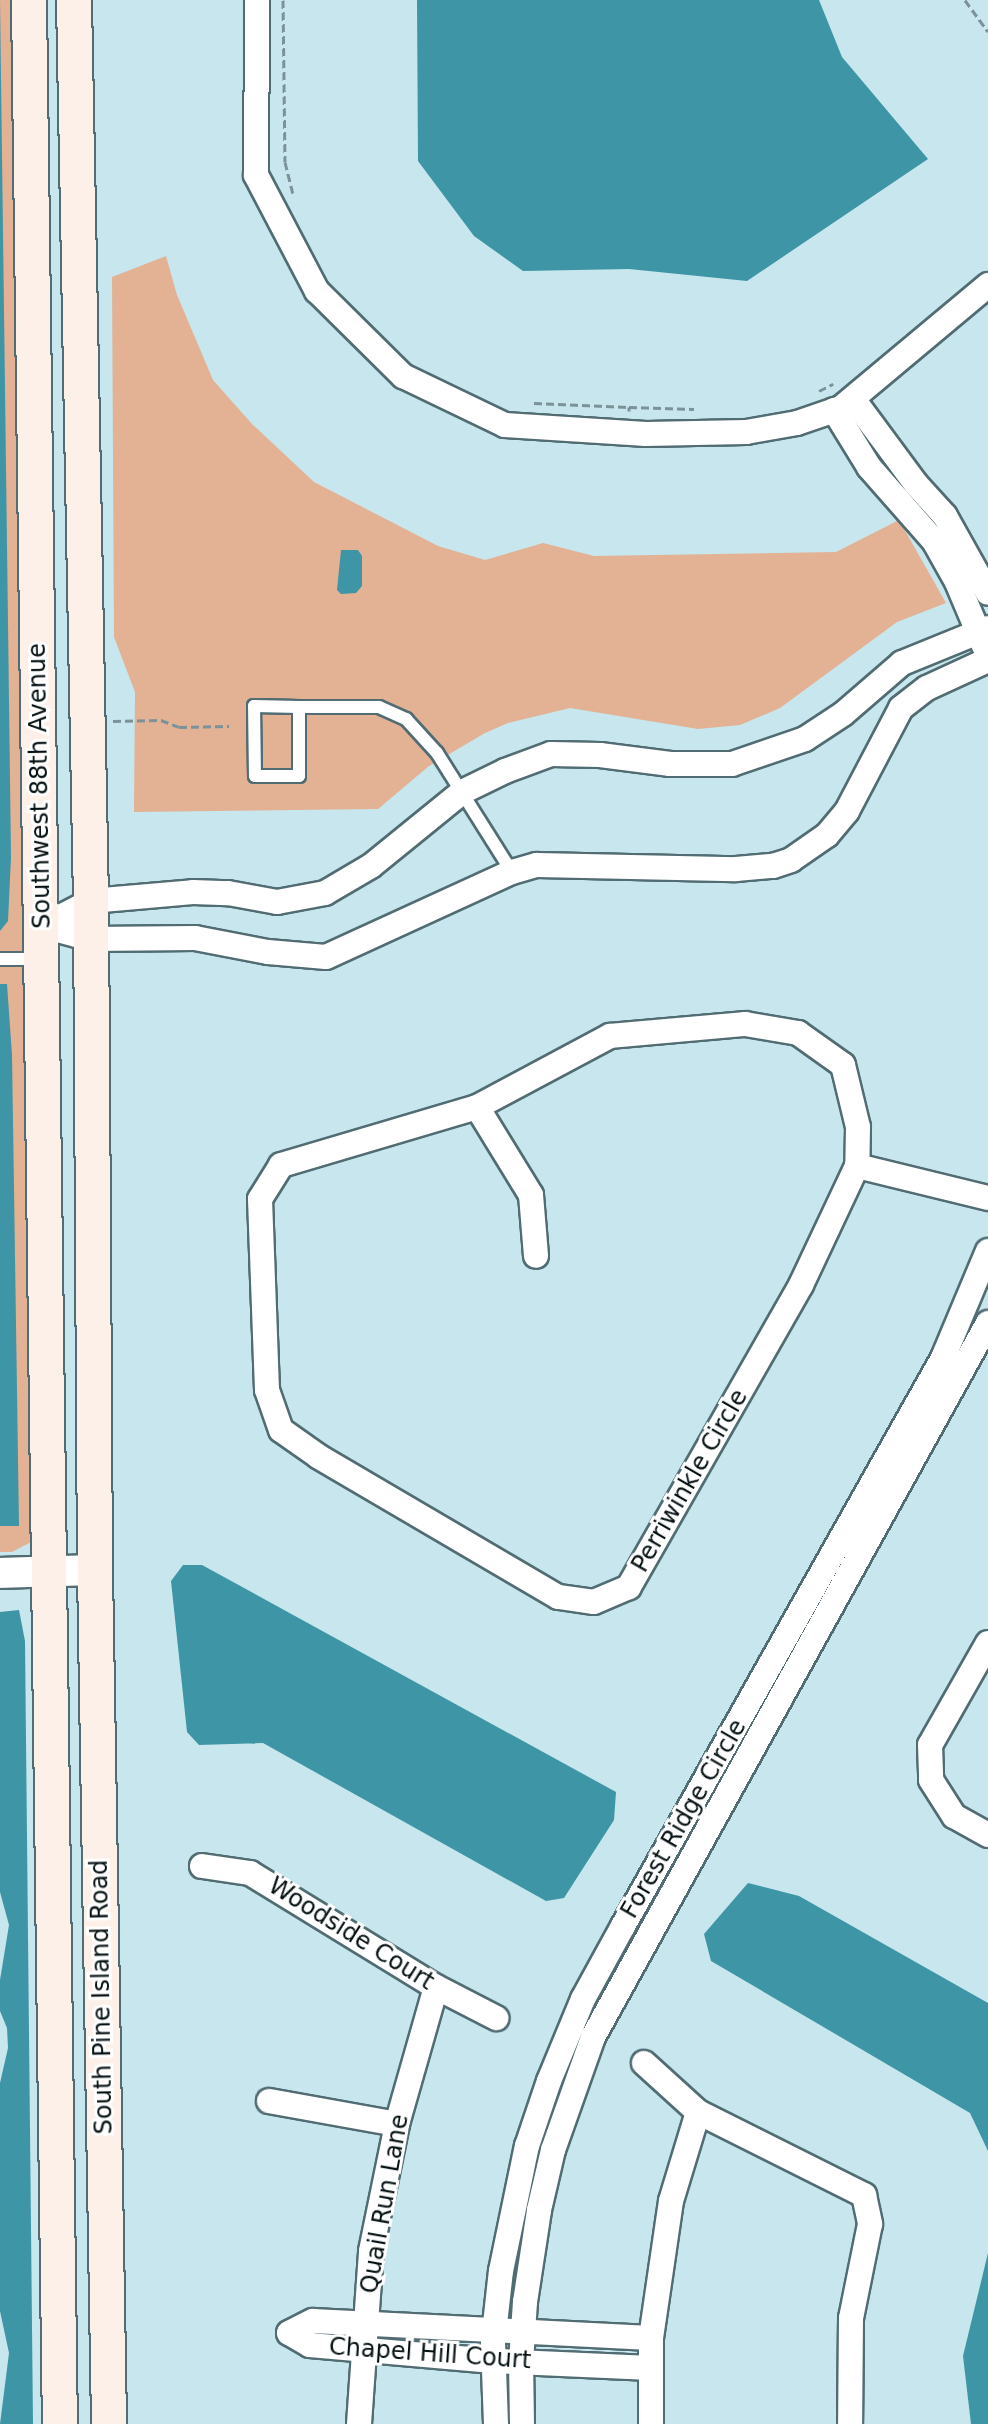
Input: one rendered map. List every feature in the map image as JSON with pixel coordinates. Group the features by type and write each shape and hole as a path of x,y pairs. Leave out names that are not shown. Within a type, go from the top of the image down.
{"main road":[{"name":"Southwest 88th Avenue","path":"29,0 49,1572"},
{"name":"Southwest 88th Avenue","path":"74,0 91,901 95,1570"},
{"name":"South Pine Island Road","path":"95,1570 109,2424"},
{"name":"South Pine Island Road","path":"49,1572 60,2424"}],"street":[{"path":"257,0 256,175 317,291 403,376 505,425 629,432 746,432 797,423 842,397 988,285"},
{"path":"42,942 195,938 268,952 326,957 512,872 537,865 736,869 773,866 791,860 827,835 847,811 901,708 927,688 988,659 983,629 957,582 934,541 878,478 842,397"},
{"path":"842,397 945,516 988,593"},
{"path":"42,942 91,901 193,892 228,893 277,902 325,893 371,866 462,792 551,754 600,755 670,764 732,764 764,754 805,739 843,714 902,663 983,629"},
{"name":"Perriwinkle Circle","path":"745,1024 798,1033 843,1065 858,1127 857,1166 801,1285 629,1587 594,1602 558,1597 318,1456 281,1430 267,1390 260,1199 281,1165 477,1107 610,1036 745,1024"},
{"path":"477,1107 531,1195 536,1256"},
{"path":"857,1166 988,1198"},
{"name":"Forest Ridge Circle","path":"496,2424 494,2329 508,2233 527,2146 549,2081 583,1999 943,1358 988,1251"},
{"name":"Forest Ridge Circle","path":"522,2424 521,2362 525,2302 543,2195 553,2150 593,2037 988,1323"},
{"path":"0,1573 95,1570"},
{"path":"988,1643 930,1745 931,1780 954,1816 988,1835"},
{"name":"Woodside Court","path":"202,1866 250,1873 436,1987 496,2018"},
{"name":"Quail Run Lane","path":"359,2424 371,2251 397,2124 436,1987"},
{"path":"644,2063 698,2112 864,2195 870,2224 851,2318 850,2424"},
{"path":"269,2101 397,2124"},
{"path":"651,2424 651,2338 671,2201 698,2112"},
{"name":"Chapel Hill Court","path":"651,2338 313,2321 289,2333 310,2345 493,2361 651,2368"}],"lane":[{"path":"299,707 299,776 255,776 254,706 379,707 406,719 437,753 512,872"},
{"path":"0,959 42,942"}],"path":[{"path":"283,0 285,162 297,206"},
{"path":"965,0 988,32"},
{"path":"812,394 842,397"},
{"path":"522,403 699,410"},
{"path":"629,407 629,432"},
{"path":"109,721 153,720 179,727 229,726"}],"shaded area":[{"path":"0,0 12,0 40,1523 31,1542 12,1552 0,1552"},
{"path":"166,256 177,295 213,380 252,424 314,482 438,546 485,560 543,543 594,556 836,552 899,520 946,603 897,622 780,708 740,725 698,729 570,708 508,723 485,733 429,766 378,809 134,812 135,692 114,637 112,277"}],"water":[{"path":"0,0 11,857 8,921 0,931"},
{"path":"417,0 819,0 842,57 928,159 747,281 629,269 523,271 474,236 418,161"},
{"path":"341,550 358,550 362,556 362,586 356,593 341,594 337,590"},
{"path":"0,984 7,984 12,1055 19,1526 0,1526"},
{"path":"183,1565 202,1565 616,1792 614,1820 564,1898 546,1901 263,1743 199,1745 187,1732 171,1581"},
{"path":"19,1610 25,1641 33,2424 0,2424 9,2353 0,2311 0,2083 8,2048 7,2028 0,2011 0,1980 9,1925 0,1892 0,1612"},
{"path":"748,1883 799,1896 988,2003 988,2151 970,2113 711,1961 704,1934"},
{"path":"988,2253 988,2424 971,2424 963,2356"}]}
